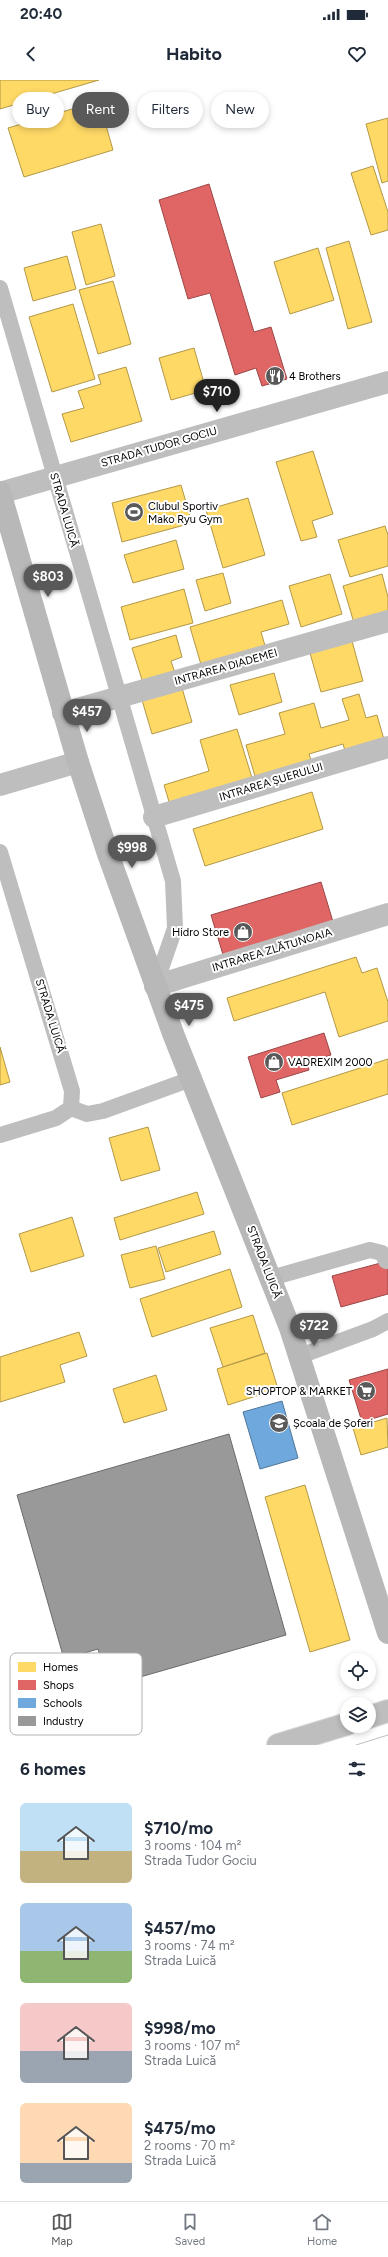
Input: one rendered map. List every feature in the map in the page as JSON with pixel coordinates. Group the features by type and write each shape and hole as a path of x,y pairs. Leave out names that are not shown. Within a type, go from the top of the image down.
{"main road":[{"name":"STRADA LUICĂ","path":"0,492 78,762 156,986 191,1079 271,1278 300,1356 388,1633"}],"street":[{"name":"STRADA TUDOR GOCIU","path":"0,492 388,382"},
{"name":"INTRAREA DIADEMEI","path":"63,713 388,622"},
{"name":"INTRAREA ȘUERULUI","path":"154,817 388,747"},
{"path":"0,785 78,762"},
{"name":"INTRAREA ZLĂTUNOAIA","path":"156,986 388,914"},
{"path":"376,1715 388,1711"},
{"path":"278,1745 340,1726"}],"lane":[{"name":"STRADA LUICĂ","path":"0,288 173,881 175,928 156,986"},
{"name":"STRADA LUICĂ","path":"0,852 72,1091 71,1108"},
{"path":"0,1135 56,1118 71,1108 87,1114 103,1111 191,1079"},
{"path":"271,1278 370,1250 382,1254 386,1261"},
{"path":"300,1356 372,1329 388,1321"}],"building: Homes":[{"path":"0,80 99,80 58,92 12,92 12,105 0,109"},
{"path":"72,109 72,128 107,128 113,150 24,177 8,128 64,128 64,111"},
{"path":"388,118 388,181 382,183 366,124"},
{"path":"373,166 388,212 388,230 371,235 351,173"},
{"path":"101,224 115,276 86,285 72,232"},
{"path":"349,241 372,322 348,329 326,248"},
{"path":"318,248 334,300 290,314 274,262"},
{"path":"67,256 76,289 33,301 24,268"},
{"path":"113,281 131,344 98,354 79,290"},
{"path":"73,304 95,379 52,392 29,317"},
{"path":"194,348 206,390 171,400 159,358"},
{"path":"126,367 142,421 71,442 62,414 84,408 78,391 101,384 98,375"},
{"path":"313,451 333,514 312,521 317,537 301,541 276,462"},
{"path":"181,485 192,523 122,542 112,503"},
{"path":"248,498 265,555 223,568 206,510"},
{"path":"385,526 388,535 388,566 350,577 338,540"},
{"path":"176,540 184,569 133,583 124,555"},
{"path":"223,573 231,603 205,611 196,580"},
{"path":"330,574 342,614 301,627 289,586"},
{"path":"382,574 388,597 388,613 354,623 343,586"},
{"path":"184,589 193,623 130,640 121,607"},
{"path":"282,600 289,624 261,632 266,649 202,668 190,627"},
{"path":"176,635 182,657 171,661 175,673 143,683 132,648"},
{"path":"352,641 363,681 321,692 310,653"},
{"path":"274,673 282,702 239,715 230,685"},
{"path":"182,688 192,722 152,734 142,700"},
{"path":"359,694 366,718 377,715 385,743 346,754 343,744 309,754 312,763 256,780 246,745 285,734 279,713 314,703 321,728 349,720 342,699"},
{"path":"237,729 253,781 170,805 164,785 209,771 200,740"},
{"path":"312,792 323,829 205,866 193,829"},
{"path":"356,957 362,973 377,968 388,1002 388,1021 339,1037 325,992 234,1021 227,998"},
{"path":"0,1047 10,1082 0,1085"},
{"path":"388,1059 388,1094 292,1125 282,1093"},
{"path":"148,1127 160,1170 121,1181 109,1138"},
{"path":"197,1192 204,1214 120,1240 114,1218"},
{"path":"72,1217 84,1256 31,1272 19,1234"},
{"path":"214,1231 221,1254 166,1272 158,1248"},
{"path":"156,1246 165,1279 130,1288 121,1255"},
{"path":"230,1269 242,1307 152,1337 140,1299"},
{"path":"253,1315 265,1353 223,1367 210,1328"},
{"path":"79,1332 87,1356 60,1365 65,1382 0,1402 0,1357"},
{"path":"267,1353 278,1389 228,1405 217,1369"},
{"path":"156,1375 167,1410 124,1423 113,1389"},
{"path":"387,1418 388,1447 361,1455 353,1428"},
{"path":"305,1485 350,1640 310,1652 265,1497"}],"building: Shops":[{"path":"209,184 254,332 271,327 287,379 262,386 256,368 235,375 210,293 188,299 159,200"},
{"path":"321,882 334,925 224,958 211,915"},
{"path":"324,1033 331,1055 307,1062 309,1070 276,1080 280,1092 261,1098 248,1057"},
{"path":"388,1261 388,1294 341,1307 332,1276"},
{"path":"388,1369 388,1414 362,1422 349,1380"}],"building: Schools":[{"path":"282,1401 298,1458 260,1469 243,1412"}],"building: Industry":[{"path":"229,1434 286,1635 142,1676 142,1653 99,1653 98,1649 84,1653 62,1653 17,1495"}],"tram line":[{"path":"356,1745 388,1735"}],"place":[{"name":"4 Brothers","path":"275,376"},
{"name":"Clubul Sportiv Mako Ryu Gym","path":"134,512"},
{"name":"Hidro Store","path":"243,932"},
{"name":"VADREXIM 2000","path":"274,1062"},
{"name":"SHOPTOP & MARKET","path":"366,1391"},
{"name":"Școala de Șoferi","path":"279,1423"}]}
